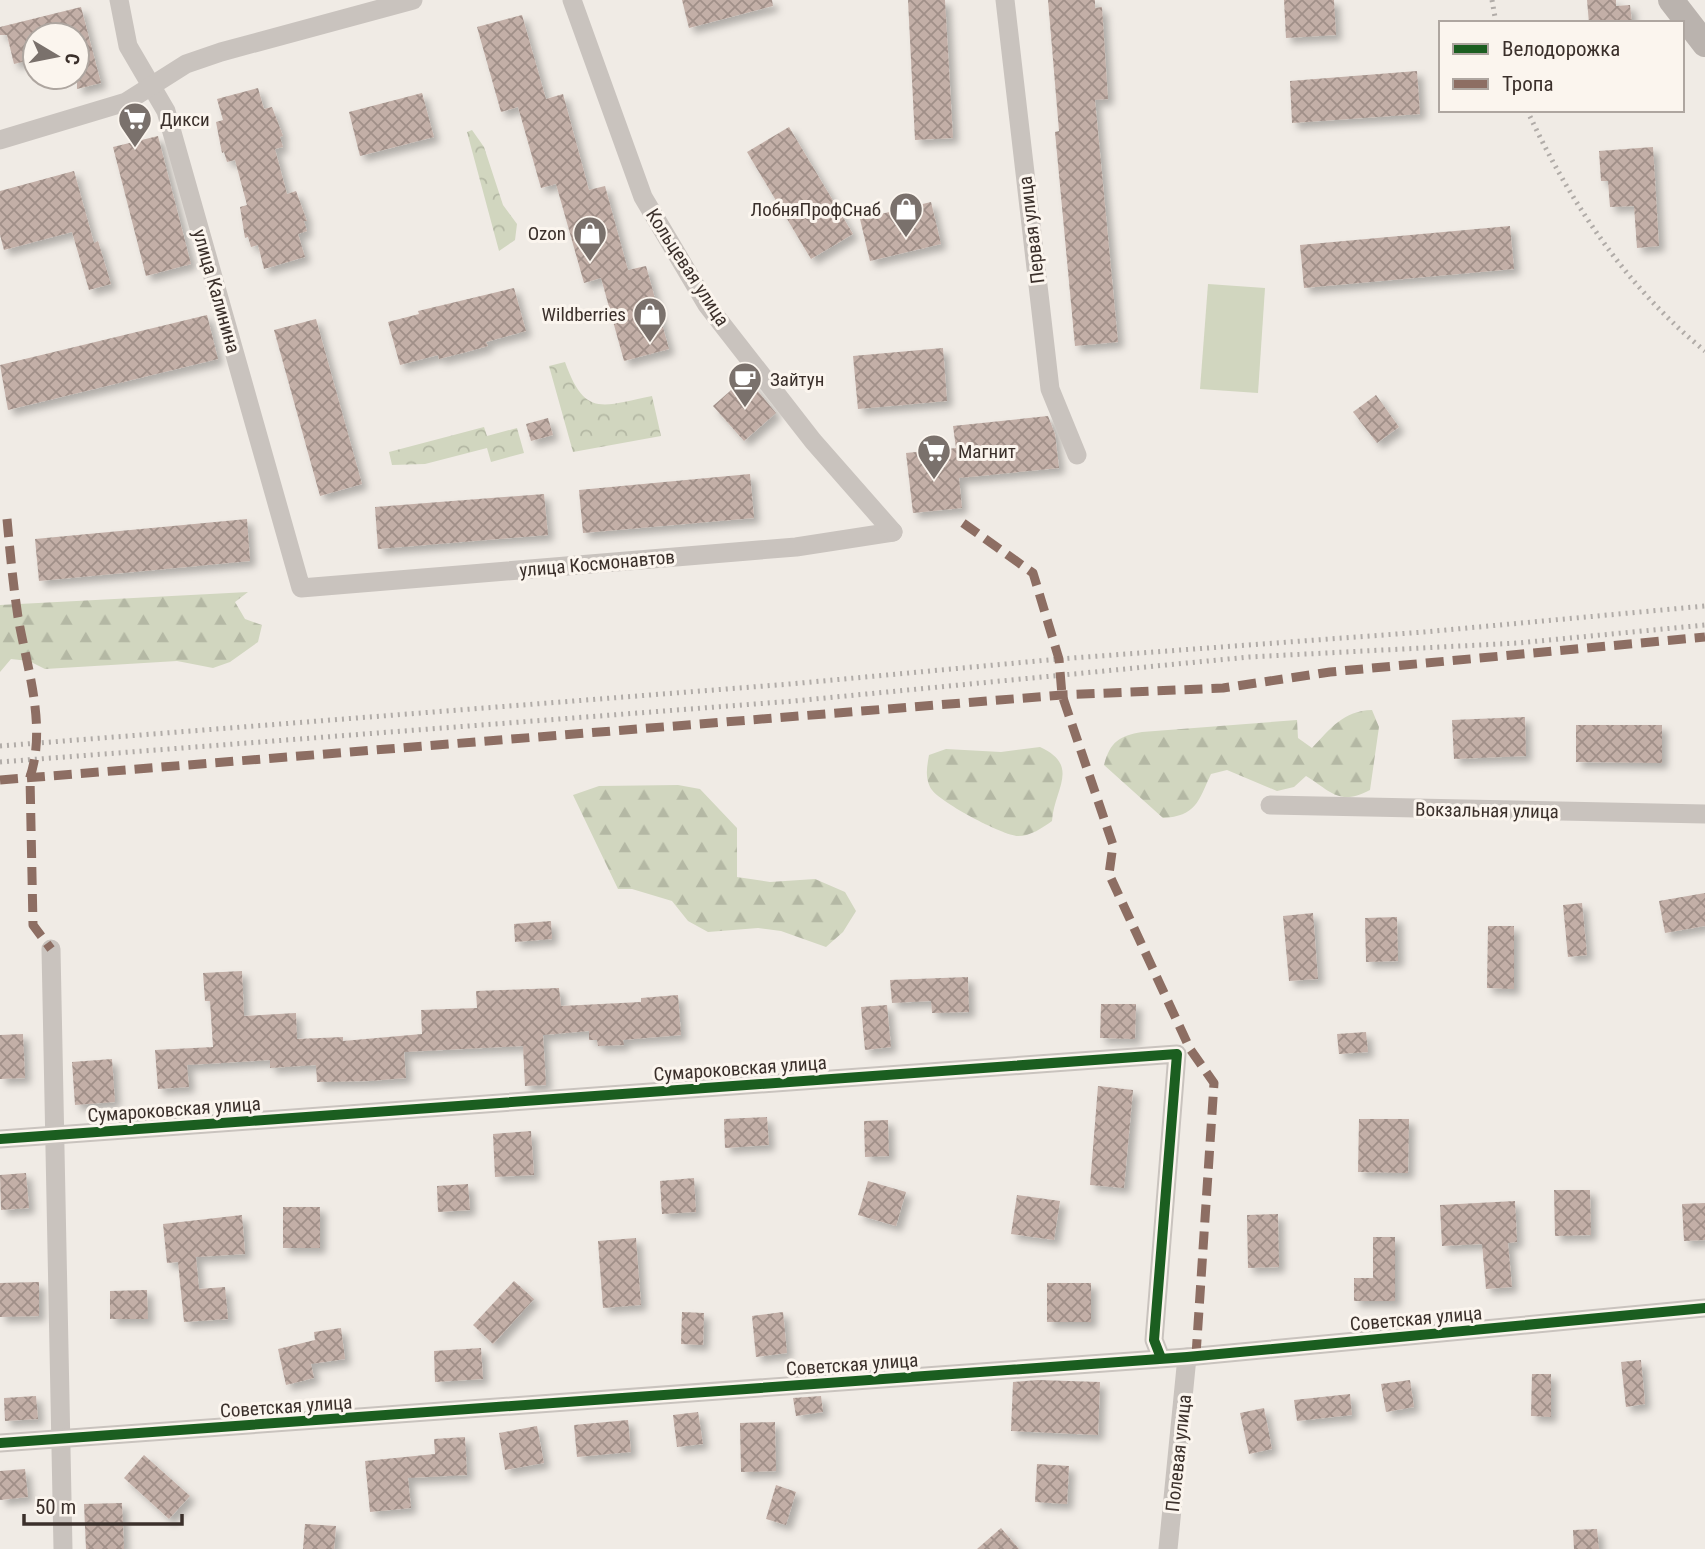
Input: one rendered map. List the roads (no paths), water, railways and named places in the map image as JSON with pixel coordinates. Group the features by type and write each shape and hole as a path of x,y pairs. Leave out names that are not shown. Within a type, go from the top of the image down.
{"street":[{"name":"улица Калинина","path":"119,0 128,46 166,111 301,588"},
{"path":"0,140 126,102 186,64 221,52 413,0"},
{"name":"Кольцевая улица","path":"572,0 643,197 707,305 813,441 893,532"},
{"name":"Первая улица","path":"1005,0 1050,389 1077,456"},
{"path":"1671,0 1705,44"},
{"name":"улица Космонавтов","path":"301,588 796,547 893,532"},
{"name":"Вокзальная улица","path":"1270,805 1705,814"},
{"path":"51,949 63,1549"},
{"name":"Сумароковская улица","path":"0,1139 1177,1054 1154,1340 1161,1358"},
{"name":"Советская улица","path":"0,1443 61,1441 1187,1357 1705,1308"},
{"name":"Полевая улица","path":"1168,1549 1187,1357"}],"railway":[{"path":"1492,0 1496,21"},
{"path":"1528,112 1562,177 1602,241 1650,300 1705,351"},
{"path":"0,746 790,684 1059,659 1424,632 1705,606"},
{"path":"0,762 794,701 1249,657 1518,643 1705,625"}],"place":[{"name":"Дикси","path":"135,149"},
{"name":"ЛобняПрофСнаб","path":"906,239"},
{"name":"Ozon","path":"590,263"},
{"name":"Wildberries","path":"650,344"},
{"name":"Зайтун","path":"745,409"},
{"name":"Магнит","path":"934,481"}]}
